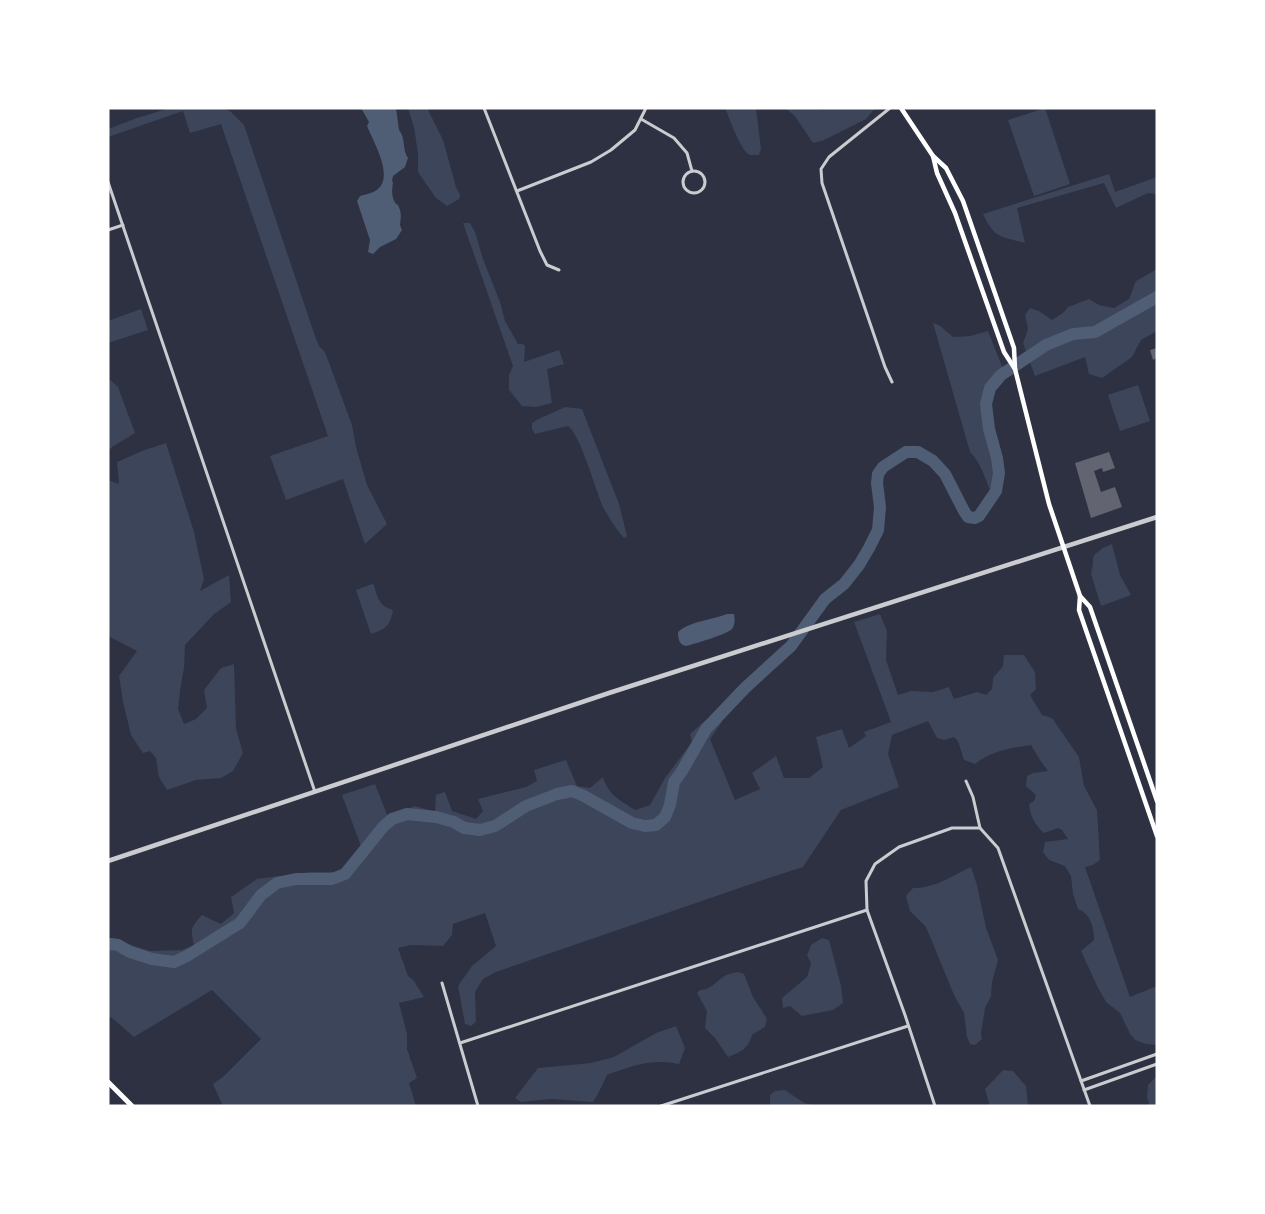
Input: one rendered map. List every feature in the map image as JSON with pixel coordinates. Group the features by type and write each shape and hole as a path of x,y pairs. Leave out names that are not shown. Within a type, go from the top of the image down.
{"main road":[{"path":"901,108 933,156 946,168 963,201 1014,348 1015,369 1041,476 1063,547 1080,596 1090,607 1157,801"},
{"path":"933,156 936,173 955,213 1006,355 1015,369"},
{"path":"1080,596 1079,610 1157,836"},
{"path":"108,1082 132,1106"}],"street":[{"path":"484,108 540,251 547,265 559,270"},
{"path":"517,191 591,162 611,150 635,130 646,108"},
{"path":"890,108 829,157 821,169 822,183 892,382"},
{"path":"641,119 674,138 687,153 692,171"},
{"path":"692,171 699,172 705,180 705,187 696,194 689,192 683,184 686,174 692,171"},
{"path":"108,182 315,792"},
{"path":"108,230 123,225"},
{"path":"108,861 609,693 1157,517"},
{"path":"966,781 973,797 980,828 998,848 1089,1106"},
{"path":"935,1106 867,910 866,880 875,864 899,847 952,828 980,828"},
{"path":"460,1043 867,910"},
{"path":"442,983 478,1106"},
{"path":"661,1106 908,1026"},
{"path":"1081,1081 1157,1054"},
{"path":"1084,1090 1157,1064"}],"shaded area":[{"path":"170,108 223,108 231,112 244,125 316,339 325,352 352,425 367,485 387,524 365,544 343,479 286,500 270,456 328,436 221,124 190,133 183,111 108,137 108,129"},
{"path":"361,108 396,108 399,130 408,158 405,167 393,176 392,181 394,201 400,211 402,230 396,239 380,247 373,254 368,252 370,240 357,201 360,196 378,189 384,176 381,158 367,126 369,122"},
{"path":"408,108 427,108 443,140 460,195 459,199 447,206 436,198 418,172 414,127"},
{"path":"725,108 756,108 761,149 759,155 750,155 743,148"},
{"path":"785,108 823,110 827,108 875,108 866,119 822,141 813,143 794,115"},
{"path":"1045,108 1070,184 1034,196 1008,120"},
{"path":"1109,174 1115,192 1157,177 1157,194 1148,193 1116,208 1104,183 1017,208 1025,243 999,235 991,228 983,214"},
{"path":"463,223 470,223 475,232 505,321 518,344 525,346 524,362 559,350 564,364 547,369 552,403 536,407 522,406 509,390 509,375 513,366"},
{"path":"1157,269 1157,331 1141,340 1132,357 1102,378 1089,374 1085,357 1035,376 1023,343 1028,329 1025,315 1030,308 1052,320 1068,307 1089,299 1099,305 1114,308 1129,299 1136,281"},
{"path":"141,309 148,330 108,343 108,321"},
{"path":"933,323 939,325 953,337 970,336 988,331 1003,369 990,388 986,404 999,473 996,491 991,492 980,466 970,452"},
{"path":"108,378 118,387 135,433 108,451"},
{"path":"1138,385 1150,421 1120,431 1108,395"},
{"path":"565,407 582,409 619,504 627,536 624,538 603,507 583,451 568,426 535,434 532,429 532,423"},
{"path":"166,443 194,532 204,579 200,591 229,575 231,602 214,614 185,645 178,709 184,724 196,719 207,708 204,690 221,668 234,664 236,729 243,753 233,771 221,778 196,780 167,790 159,777 156,758 150,751 143,753 131,735 123,702 119,676 137,651 108,636 108,480 119,484 117,462"},
{"path":"1112,544 1120,575 1131,595 1101,606 1091,574 1093,559 1094,555"},
{"path":"372,584 382,604 393,610 386,626 371,634 356,590"},
{"path":"727,614 734,614 734,626 729,631 686,646 680,643 678,632 683,628"},
{"path":"880,614 887,631 886,660 898,695 911,691 933,692 949,687 954,699 977,692 986,695 992,689 993,678 1003,666 1004,655 1024,655 1035,672 1036,689 1030,695 1042,715 1052,718 1079,757 1084,786 1097,810 1100,860 1085,867 1130,997 1157,986 1157,1045 1135,1040 1130,1034 1120,1013 1106,1002 1081,951 1094,940 1092,926 1086,914 1078,909 1071,876 1065,866 1049,860 1043,852 1045,842 1068,839 1058,828 1044,833 1032,816 1029,804 1034,801 1036,795 1026,786 1027,776 1048,771 1031,745 994,753 975,764 964,760 958,741 954,737 944,740 937,738 928,721 892,735 888,754 899,787 841,810 803,867 496,972 483,979 475,992 476,1022 471,1026 465,1024 458,986 472,966 496,946 485,913 453,924 452,935 443,946 411,945 398,948 408,976 424,997 399,1003 407,1034 407,1049 417,1078 409,1083 416,1106 223,1106 213,1084 261,1039 212,990 134,1037 111,1017 108,1019 108,941 113,939 150,951 182,950 194,945 192,928 202,915 221,924 234,913 231,897 257,879 310,872 338,872 362,849 342,795 375,784 388,817 415,806 435,812 436,795 445,792 452,811 476,819 483,811 478,799 526,787 537,781 534,770 566,760 577,786 590,788 603,777 612,793 635,810 650,805 665,778 692,742 690,734 717,710 722,722 710,739 735,800 760,789 752,773 776,756 784,778 809,778 823,767 816,737 842,729 849,748 866,736 864,732 891,722 854,622"},
{"path":"971,867 986,928 998,960 991,996 985,1008 982,1039 975,1045 970,1044 967,1037 964,1013 954,995 926,927 910,911 906,896 913,888 936,884"},
{"path":"822,938 829,940 843,1003 833,1010 802,1016 790,1006 783,1008 782,998 807,977 811,964 807,955 811,945"},
{"path":"738,972 744,974 753,997 767,1019 765,1027 752,1035 746,1047 728,1057 705,1028 707,1011 697,993 725,976"},
{"path":"676,1026 685,1048 679,1064 651,1062 607,1075 593,1102 551,1099 521,1102 515,1098 538,1068 591,1063 614,1057 656,1033"},
{"path":"1003,1070 1013,1071 1026,1086 1028,1106 990,1106 985,1089"},
{"path":"1157,1076 1157,1106 1150,1106 1147,1098 1148,1085"},
{"path":"785,1090 804,1103 817,1106 770,1106 770,1095 775,1091"}],"building":[{"path":"1157,348 1157,358 1153,360 1150,350"},
{"path":"1109,452 1115,468 1103,472 1102,468 1094,471 1101,492 1115,487 1122,507 1091,518 1075,463"}],"waterway":[{"path":"108,945 118,945 130,952 152,959 174,962 240,923 261,895 277,883 296,879 332,879 345,874 383,827 392,819 407,814 436,817 454,822 464,828 480,830 495,826 526,806 572,791 632,823 645,826 656,825 665,817 670,805 674,782 706,729 745,688 791,646 825,599 844,584 859,565 878,530 880,507 877,483 878,474 883,467 906,452 918,452 933,461 945,474 968,517 979,516 996,491 999,473 986,404 990,388 1001,375 1046,345 1073,334 1095,332 1157,297"}]}
